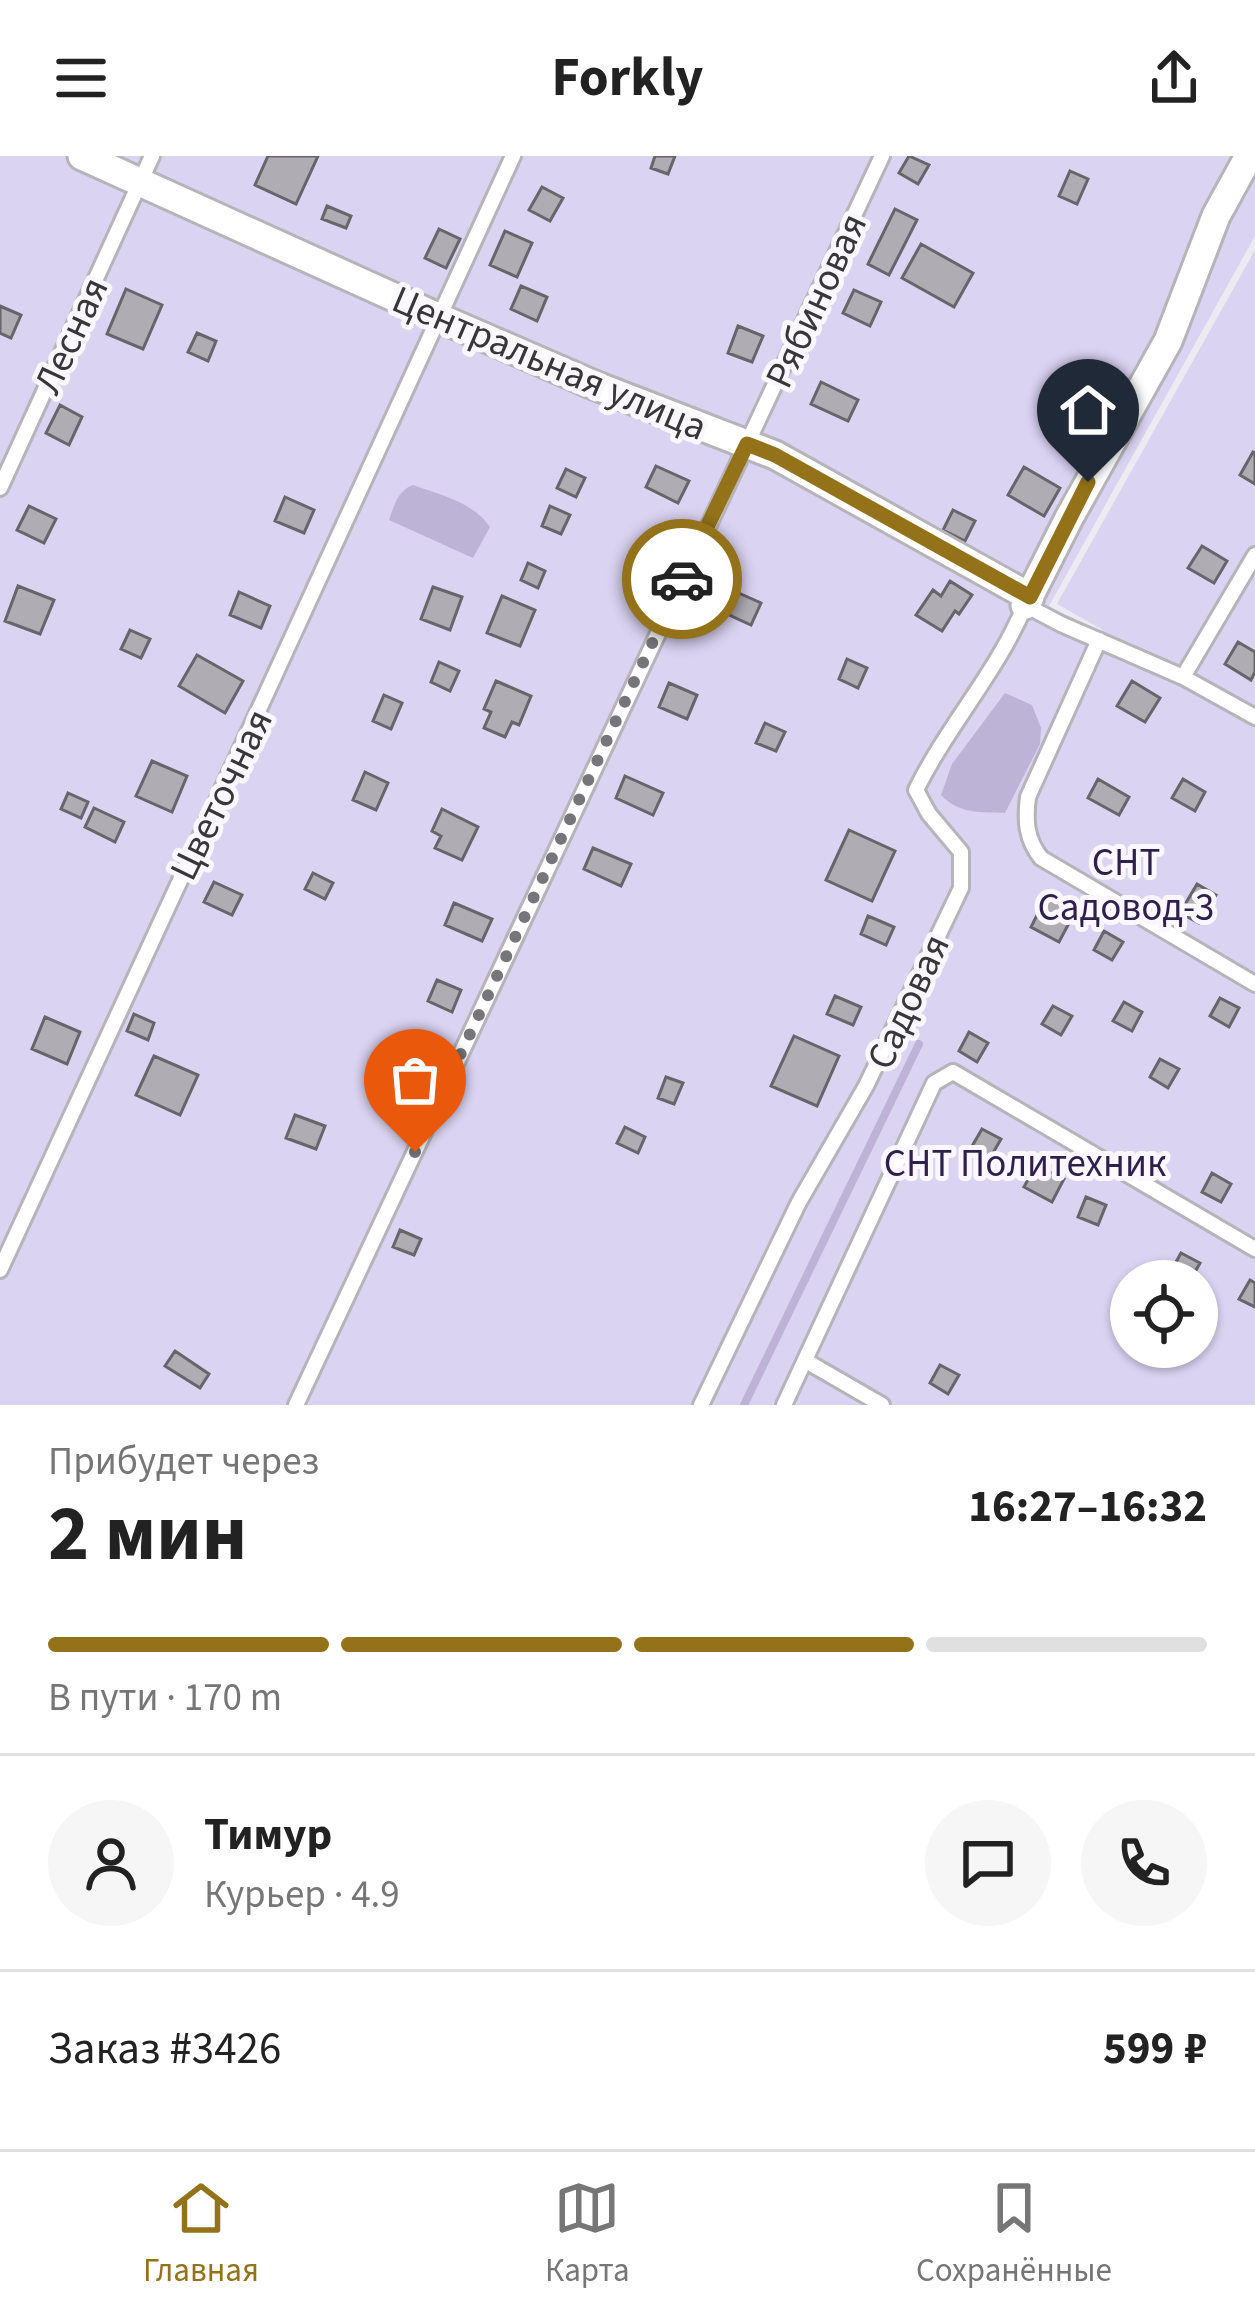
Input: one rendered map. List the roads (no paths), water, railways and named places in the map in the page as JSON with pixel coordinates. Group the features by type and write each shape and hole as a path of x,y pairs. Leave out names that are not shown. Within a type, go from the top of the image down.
{"street":[{"name":"Центральная улица","path":"82,156 146,169 440,318 594,385 775,455 1028,601"},
{"path":"1028,601 1168,341 1216,217 1249,156"}],"lane":[{"name":"Цветочная","path":"0,1270 513,156"},
{"name":"Рябиновая","path":"296,1405 882,156"},
{"name":"Лесная","path":"0,488 146,169"},
{"path":"1183,677 1255,555"},
{"name":"Центральная улица","path":"1028,601 1255,717"},
{"name":"Садовая","path":"700,1405 800,1202 866,1086 961,888 962,852 929,814 916,790 935,752 1012,639 1028,601"},
{"path":"1099,640 1028,797 1032,848 1041,858 1255,984"},
{"path":"784,1405 934,1083 952,1072 1255,1249"},
{"path":"806,1360 882,1405"}],"waterway":[{"path":"744,1405 919,1044"}],"park label":[{"name":"СНТ Садовод-3","path":"1126,884"},
{"name":"СНТ Политехник","path":"1025,1162"}]}
